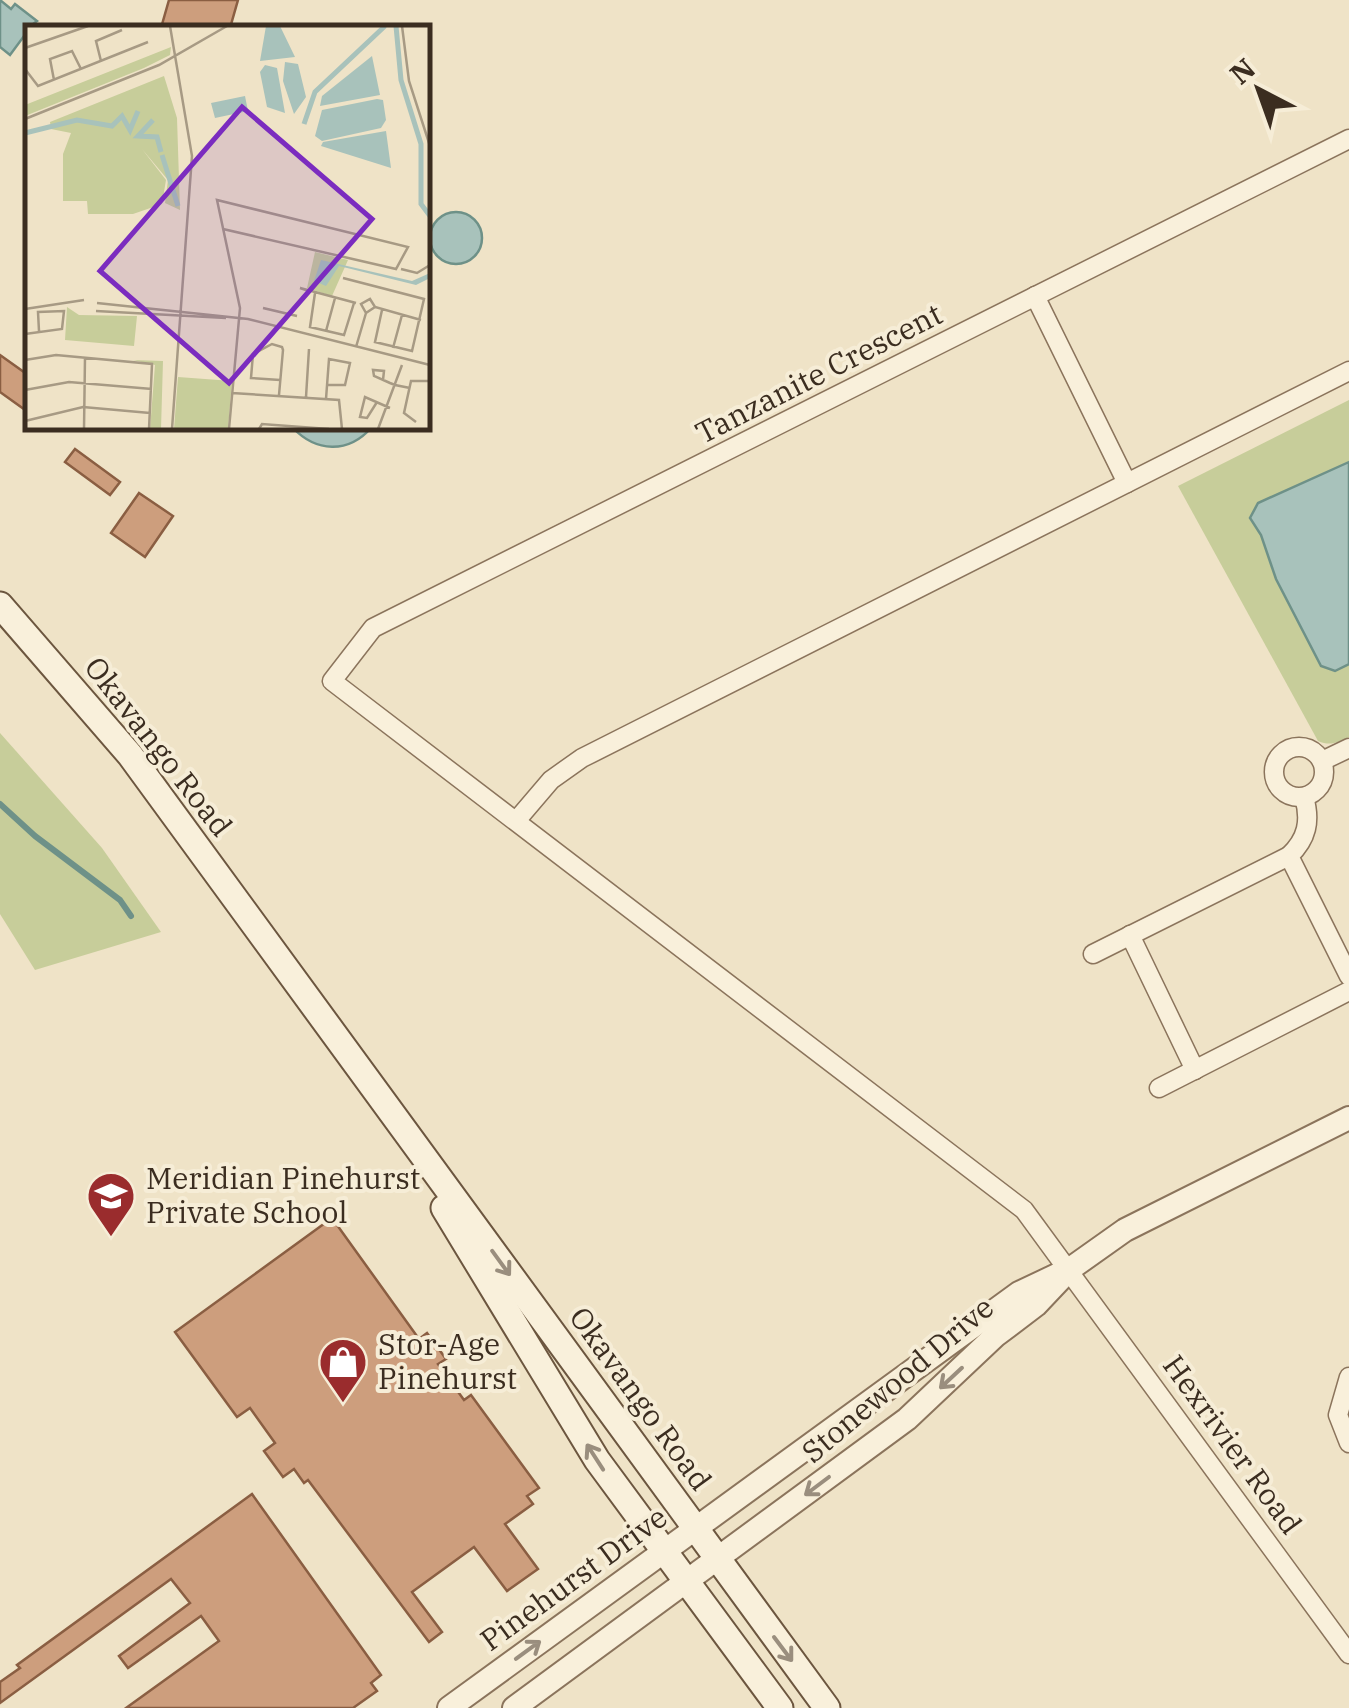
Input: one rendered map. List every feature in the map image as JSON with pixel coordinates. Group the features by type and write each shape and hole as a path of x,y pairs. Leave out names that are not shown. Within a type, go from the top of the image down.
{"main road":[{"name":"Okavango Road","path":"0,605 130,755 827,1708"},
{"name":"Okavango Road","path":"402,1128 464,1245 597,1460 780,1708"}],"street":[{"name":"Tanzanite Crescent","path":"332,681 373,628 1349,139"},
{"path":"1035,296 1128,482"},
{"path":"516,821 551,780 582,758 1349,371"},
{"name":"Hexrivier Road","path":"332,681 1024,1210 1349,1654"},
{"path":"1322,761 1349,748"},
{"path":"1310,749 1322,761 1325,770 1320,788 1304,798 1286,794 1280,788 1275,764 1286,750 1310,749"},
{"path":"1093,954 1289,856 1307,829 1304,798"},
{"path":"1289,856 1349,976"},
{"path":"1130,936 1195,1070"},
{"path":"1159,1088 1349,991"},
{"name":"Stonewood Drive","path":"735,1499 1019,1293 1070,1269 1125,1230 1349,1118"},
{"name":"Stonewood Drive","path":"718,1560 907,1419 995,1336 1036,1305 1070,1269"},
{"path":"1349,1377 1338,1414 1349,1443"},
{"name":"Pinehurst Drive","path":"449,1708 735,1499"},
{"path":"514,1708 718,1560"}],"green space":[{"path":"1349,400 1349,737 1326,743 1318,741 1178,486"},
{"path":"0,733 102,848 161,932 35,970 0,914"}],"water":[{"path":"0,0 11,9 15,4 37,21 25,25 25,35 10,55 0,47"},
{"path":"456,212 474,220 482,238 474,256 456,264 438,256 430,238 438,220"},
{"path":"295,430 369,430 352,442 332,447"},
{"path":"1349,462 1349,664 1335,671 1321,666 1250,518 1258,503"}],"building":[{"path":"169,0 238,0 231,25 162,25"},
{"path":"0,355 25,373 25,410 0,392"},
{"path":"75,449 120,482 110,495 65,462"},
{"path":"139,493 173,516 145,557 111,533"},
{"path":"332,1218 419,1339 427,1333 446,1359 438,1364 464,1400 471,1395 539,1488 527,1496 533,1504 505,1524 538,1569 507,1591 474,1547 412,1592 442,1632 429,1642 308,1480 304,1483 294,1469 283,1477 264,1451 275,1443 250,1408 237,1417 175,1332"},
{"path":"252,1494 381,1675 371,1683 377,1691 353,1708 126,1708 219,1641 201,1616 128,1668 119,1656 190,1603 171,1579 0,1703 0,1682 20,1668 17,1665"}],"waterway":[{"path":"0,804 35,836 120,900 131,916"}],"place":[{"name":"Meridian Pinehurst Private School","path":"111,1238"},
{"name":"Stor-Age Pinehurst","path":"343,1404"}]}
